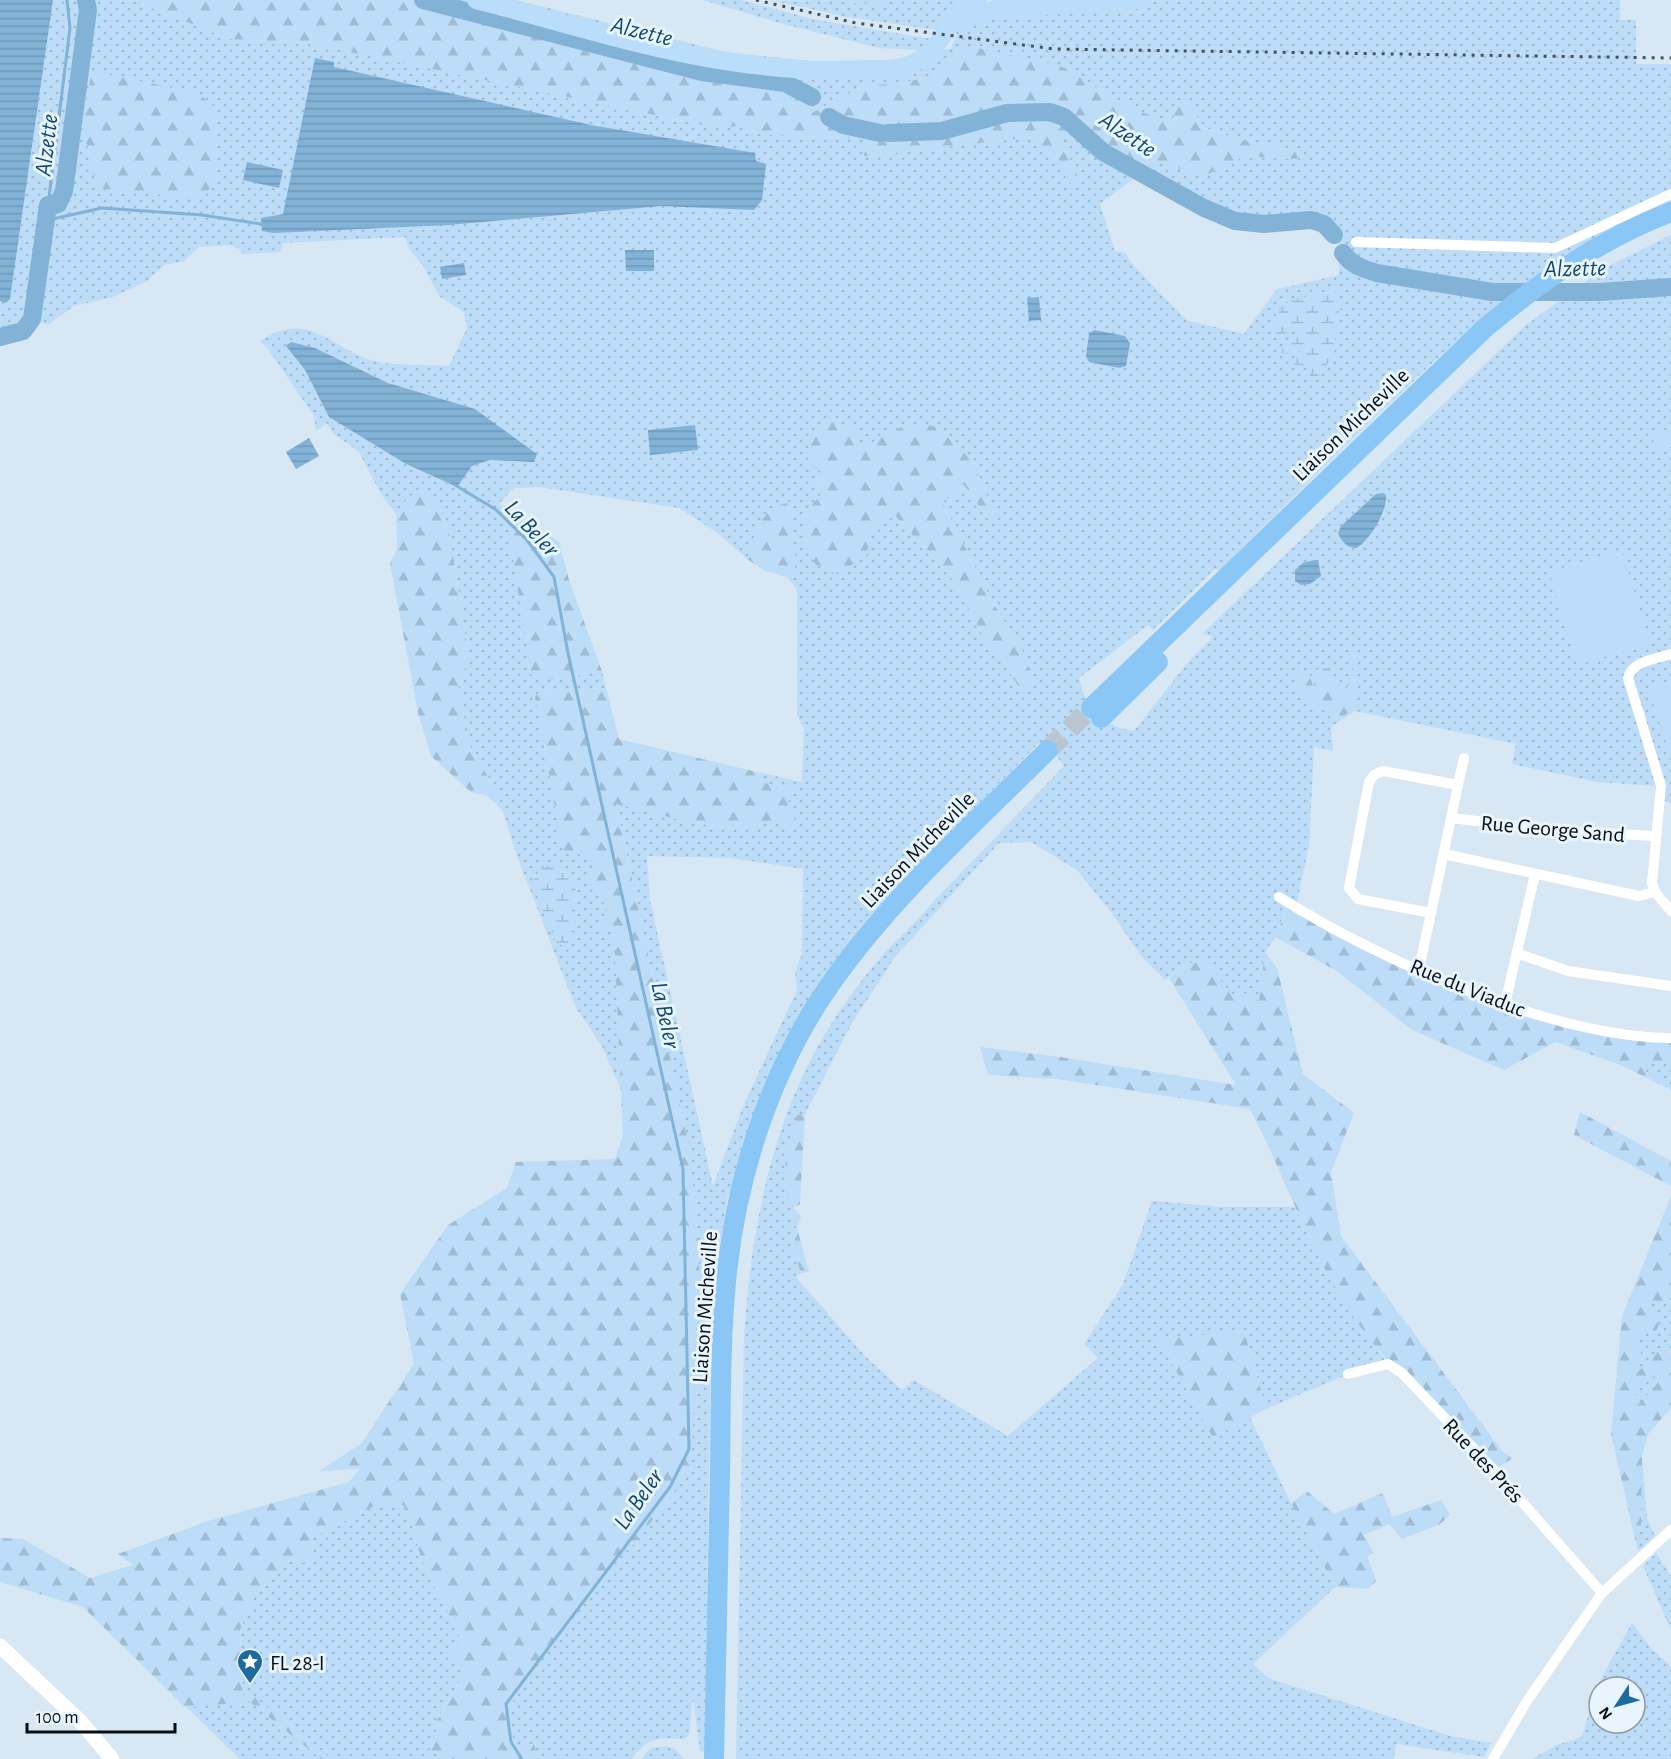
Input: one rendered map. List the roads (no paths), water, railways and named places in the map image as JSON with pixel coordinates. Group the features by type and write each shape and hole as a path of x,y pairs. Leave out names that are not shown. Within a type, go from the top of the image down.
{"highway":[{"name":"Liaison Micheville","path":"1671,212 1590,251 1539,293 1096,713 1398,410 1518,300 1539,293 1558,286 1595,262 1671,226"},
{"name":"Liaison Micheville","path":"714,1759 723,1326 731,1239 750,1154 765,1111 788,1059 820,999 859,944 916,882 1053,754 869,952 830,1006 799,1064 774,1123 750,1200 738,1281 727,1759"}],"main road":[{"path":"476,0 724,62 806,71 892,70 914,65 929,55 962,11 978,0"},
{"path":"953,24 992,10 1075,1 1139,0"},
{"path":"0,1646 81,1722 112,1759"}],"street":[{"path":"1356,242 1555,248 1671,194"},
{"path":"1671,654 1636,666 1630,671 1628,678 1661,786 1652,883 1654,892 1671,911"},
{"name":"Rue George Sand","path":"1419,969 1464,758"},
{"name":"Rue George Sand","path":"1431,913 1358,898 1349,888 1368,782 1374,775 1383,771 1458,785"},
{"name":"Rue George Sand","path":"1452,818 1557,831 1655,836"},
{"path":"1444,854 1640,896 1654,892"},
{"path":"1505,1004 1512,968 1519,954 1536,874"},
{"name":"Rue du Viaduc","path":"1279,897 1338,931 1419,969 1505,1004 1594,1028 1652,1038 1671,1038"},
{"path":"1519,954 1568,971 1671,986"},
{"name":"Rue des Prés","path":"1348,1374 1388,1364 1402,1373 1494,1470 1602,1593"},
{"path":"1493,1759 1527,1701 1602,1593 1671,1530"}],"waterway":[{"path":"48,205 70,28 67,0"},
{"name":"Alzette","path":"0,337 23,331 32,319 48,205 58,204 64,191 88,10 86,0"},
{"name":"Alzette","path":"423,0 702,72 785,83 812,97"},
{"name":"Alzette","path":"888,133 942,131 1007,113 1050,112 1064,117 1103,152 1204,208 1235,221 1264,224 1311,220 1324,224 1334,235"},
{"name":"Alzette","path":"829,117 843,125 880,133"},
{"path":"48,220 102,208 202,215 261,224"},
{"name":"Alzette","path":"1343,253 1354,264 1377,273 1492,292 1600,292 1671,287"},
{"name":"La Beler","path":"455,485 495,509 527,540 554,577 568,653 683,1169 689,1449 670,1487 506,1704 511,1742 522,1759"}],"tunnel":[{"path":"1048,750 1091,708"}],"railway":[{"path":"756,0 856,23 1054,49 1671,58"}],"place":[{"name":"FL 28-I","path":"250,1685"}]}
